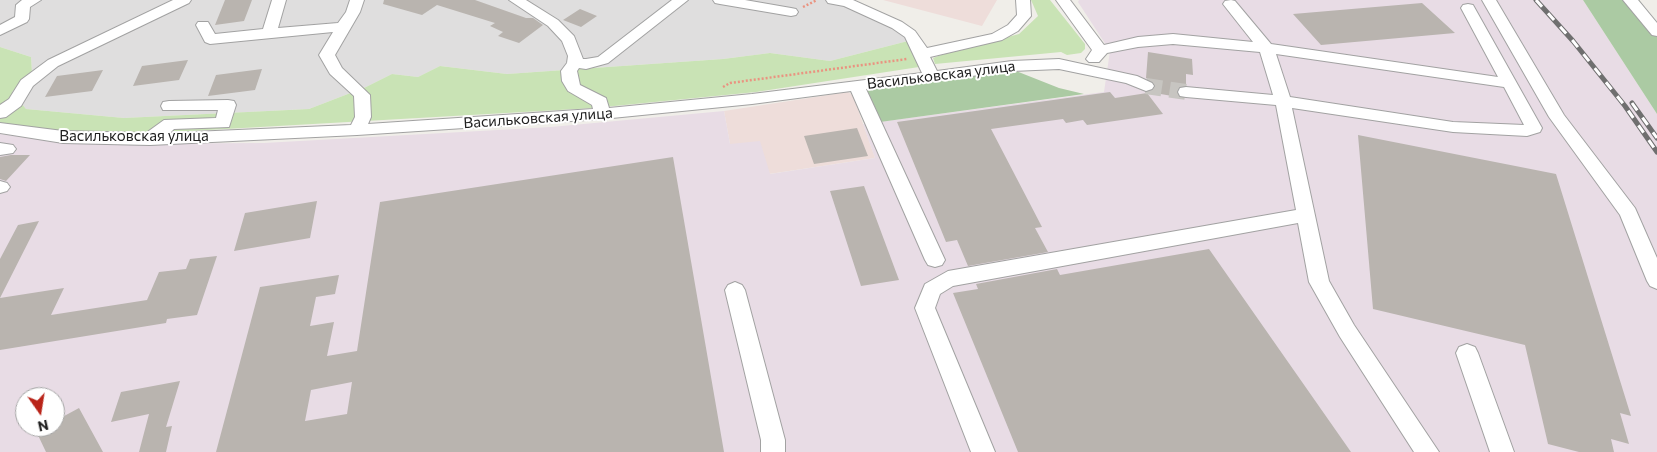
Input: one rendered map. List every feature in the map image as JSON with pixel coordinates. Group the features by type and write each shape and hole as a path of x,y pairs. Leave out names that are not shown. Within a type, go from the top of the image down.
{"street":[{"path":"0,31 22,19 23,5 34,0"},
{"path":"0,113 15,102 27,83 53,63 184,0"},
{"path":"270,33 279,0"},
{"path":"357,0 353,12 327,56 336,71 362,95 363,116 357,130"},
{"path":"516,0 553,24 569,39 576,56 575,63 569,71 570,81 574,88 600,102 602,114"},
{"path":"575,63 586,64 603,60 681,0"},
{"path":"720,0 791,12"},
{"path":"834,0 848,3 897,25 910,34 922,54 931,75"},
{"path":"922,54 996,37 1013,28 1024,16 1023,0"},
{"path":"1063,0 1100,50"},
{"path":"1489,0 1557,117 1628,213 1657,281"},
{"path":"1630,0 1657,32"},
{"path":"1230,4 1266,48 1283,102 1319,282 1347,330 1427,452"},
{"path":"1186,88 1207,93 1453,127 1527,131 1534,128 1468,8"},
{"path":"203,25 210,39 330,27 342,28"},
{"path":"1100,50 1138,42 1173,39 1266,48 1510,83"},
{"path":"1074,66 1098,56 1100,50"},
{"name":"Васильковская улица","path":"0,128 63,137 150,139 357,130 602,114 752,99 1012,66 1059,64 1141,81"},
{"path":"856,85 935,260"},
{"path":"150,139 170,124 223,122 228,105 169,106"},
{"path":"983,452 925,308 932,289 948,279 1306,215"},
{"path":"735,290 773,440 773,452"},
{"path":"1467,353 1502,452"}],"shaded area":[{"path":"0,0 838,0 902,32 908,41 830,61 770,53 723,59 507,74 440,66 418,77 392,74 366,87 309,109 124,118 26,109 12,92 32,73 31,57 0,47"},
{"path":"883,0 997,0 982,26"},
{"path":"1079,0 1583,0 1657,114 1657,452 0,452 0,134 80,144 264,143 551,127 724,111 730,144 760,141 770,174 875,158 863,124 1104,92 1110,51 1078,2"},
{"path":"848,92 853,95 875,158 769,174 730,144 724,111"}],"green space":[{"path":"1031,0 1050,0 1085,44 1085,49 1081,53 1067,55 1061,52 935,64 933,58 941,55 1019,34 1038,16"},
{"path":"1583,0 1639,0 1657,24 1657,114"},
{"path":"908,41 919,67 756,92 594,108 155,133 65,134 0,123 0,47 31,57 32,73 12,92 26,109 124,118 309,109 366,87 392,74 418,77 440,66 507,74 723,59 770,53 830,61"},
{"path":"1016,71 1059,88 1084,94 880,122 866,90 870,87"}],"building":[{"path":"225,0 252,0 244,21 215,25"},
{"path":"384,0 475,0 526,18 533,18 543,25 519,43 498,36 503,32 490,26 495,23 437,5 422,15 383,4"},
{"path":"1422,3 1455,33 1321,45 1293,14"},
{"path":"580,9 597,16 581,27 563,20"},
{"path":"1148,52 1192,59 1193,75 1186,74 1186,85 1178,87 1176,91 1178,97 1149,92 1154,90 1156,85 1146,78"},
{"path":"188,60 179,80 133,86 142,66"},
{"path":"262,69 255,90 208,96 216,75"},
{"path":"103,70 92,91 45,97 57,76"},
{"path":"1110,92 1115,98 1147,93 1163,114 1087,125 1083,120 1066,123 1063,119 991,129 1042,227 1035,228 1048,252 968,266 957,240 946,242 897,122"},
{"path":"857,128 868,156 814,164 804,136"},
{"path":"1358,135 1556,174 1631,416 1620,413 1629,444 1611,439 1614,452 1579,452 1548,444 1525,345 1373,309"},
{"path":"30,155 6,181 0,179 0,157"},
{"path":"673,157 724,452 216,452 260,287 339,275 335,294 316,297 310,326 334,322 327,356 357,351 380,202","holes":["352,382 347,414 305,421 311,390"]},
{"path":"864,186 899,280 861,286 830,191"},
{"path":"317,201 310,238 234,251 245,213"},
{"path":"39,221 0,298 0,259 18,225"},
{"path":"1209,249 1351,452 1018,452 953,293 978,289 976,284 1057,269 1060,275"},
{"path":"217,256 197,315 167,319 166,323 0,350 0,298 64,288 51,315 147,300 159,272 186,269 190,259"},
{"path":"180,381 166,427 172,426 166,452 139,452 149,414 111,422 121,392"},
{"path":"79,408 103,452 46,452 39,437 65,437 65,416"}],"tunnel":[{"path":"1146,86 1186,92"}],"railway":[{"path":"1536,0 1573,41 1625,106 1657,152"},
{"path":"1632,103 1657,138"}]}
